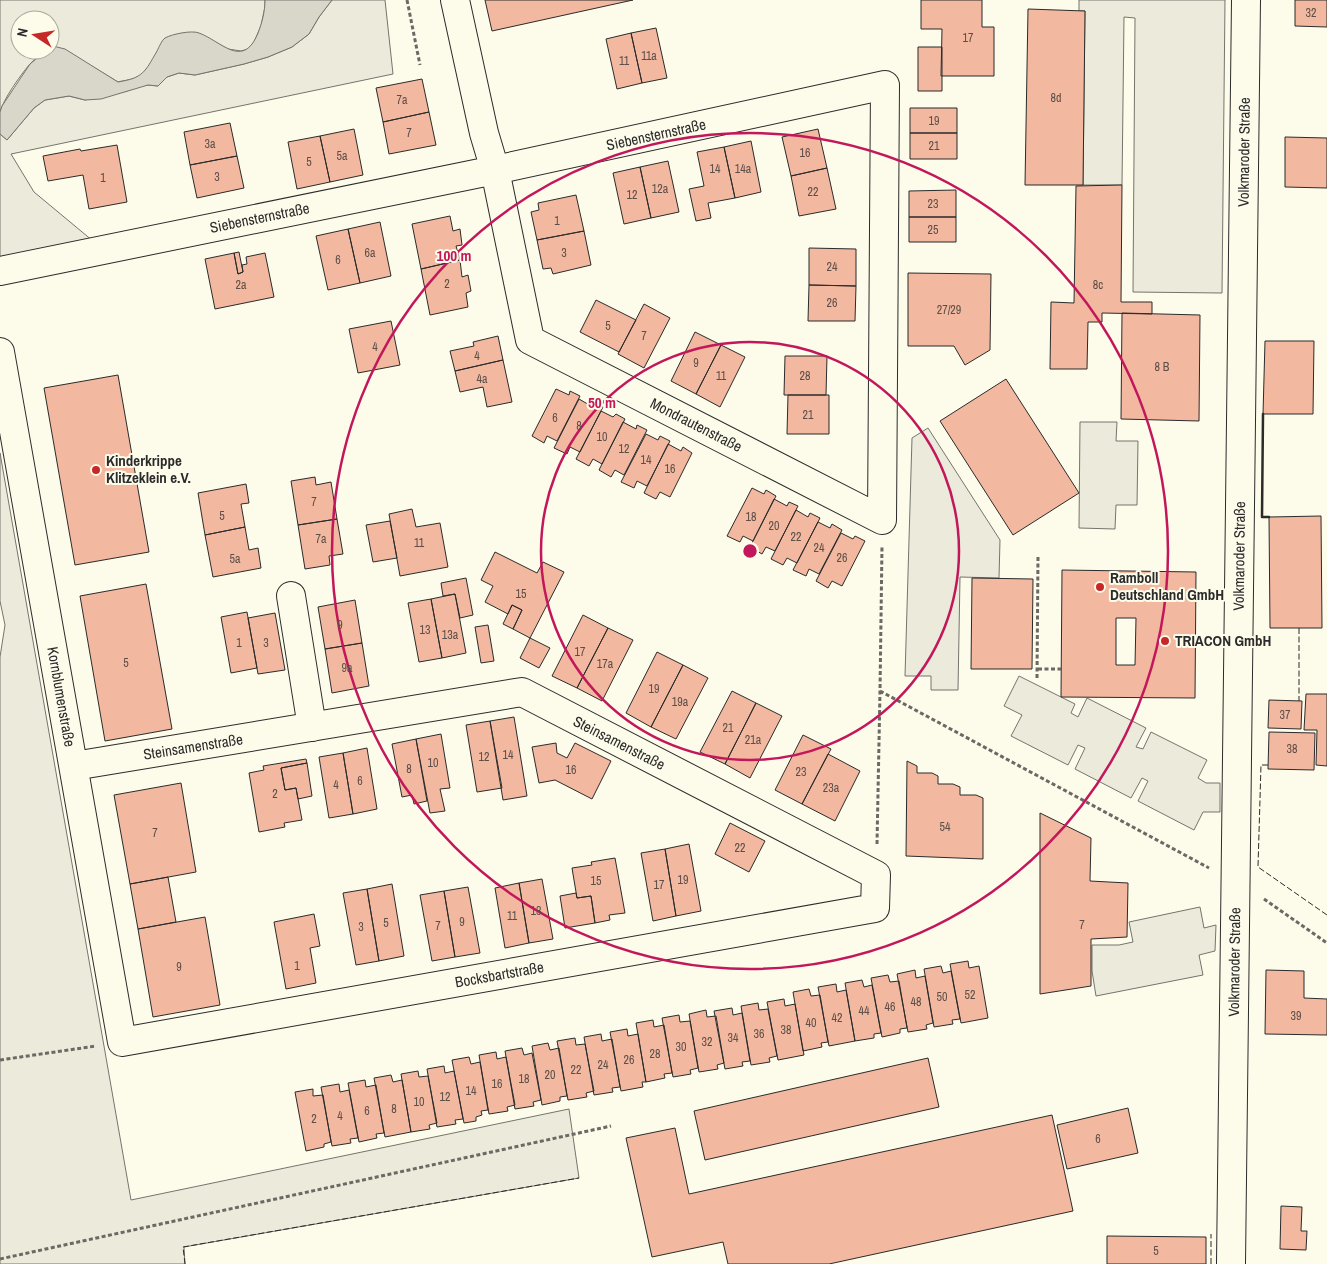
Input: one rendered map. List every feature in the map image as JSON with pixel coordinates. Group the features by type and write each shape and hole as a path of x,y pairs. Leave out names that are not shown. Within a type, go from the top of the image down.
{"street":[{"path":"455,0 484,133 495,170"},
{"name":"Volkmaroder Straße","path":"1231,1264 1246,0"},
{"name":"Siebensternstraße","path":"0,271 495,170 885,85 882,520"},
{"name":"Mondrautenstraße","path":"495,170 530,340 882,520"},
{"name":"Kornblumenstraße","path":"0,352 122,1042"},
{"path":"291,596 312,727"},
{"name":"Steinsamenstraße","path":"74,766 522,692 876,875"},
{"name":"Bocksbartstraße","path":"122,1042 876,908 876,875"}],"path":[{"path":"406,0 420,65"},
{"path":"876,875 882,520"},
{"path":"1037,678 1038,556"},
{"path":"1032,622 1038,627"},
{"path":"1038,670 1061,669"},
{"path":"880,691 1235,882 1272,904 1327,943"},
{"path":"0,1060 122,1042"},
{"path":"0,1259 611,1126"}],"shaded area":[{"path":"0,0 265,0 261,26 254,42 248,49 241,51 228,49 212,40 164,39 151,64 141,75 118,82 60,50 60,10 10,10 10,60 34,60 17,81 0,112"},
{"path":"265,0 332,0 309,34 292,47 268,57 195,75 179,73 167,77 158,86 148,85 101,99 85,100 69,96 45,100 34,108 7,140 0,134 0,112 2,106 30,64 35,60 60,60 60,48 118,82 133,78 142,73 164,39 177,34 196,32 231,50 246,50 258,33"},
{"path":"332,0 385,0 393,74 11,154 34,192 99,246 0,265 0,134 7,140 34,108 45,100 69,96 85,100 127,91 136,87 158,86 167,77 179,73 195,75 268,57 292,47 309,34"},
{"path":"1079,0 1225,0 1222,293 1133,292 1135,18 1124,17 1122,185 1083,185 1085,11 1079,11"},
{"path":"1080,422 1117,422 1116,441 1138,441 1137,505 1116,505 1115,529 1079,528"},
{"path":"928,428 1000,540 999,578 960,577 958,690 931,690 931,676 905,676 912,438"},
{"path":"0,453 131,1200 569,1109 579,1178 184,1247 185,1264 0,1264 0,657 5,625 0,601"},
{"path":"1019,676 1075,704 1071,713 1078,717 1087,698 1146,728 1136,747 1143,749 1151,732 1207,760 1198,778 1206,783 1220,783 1220,812 1203,812 1194,830 1138,801 1148,781 1142,778 1131,798 1075,769 1085,748 1078,745 1068,765 1011,736 1022,715 1004,706"},
{"path":"1200,907 1204,928 1216,925 1215,951 1199,955 1203,975 1096,996 1092,971 1092,945 1119,945 1133,942 1129,922"}],"building":[{"path":"485,0 633,0 492,31"},
{"path":"921,0 982,0 982,27 994,27 994,76 941,76 942,29 921,29"},
{"path":"1295,0 1327,0 1327,27 1295,26"},
{"path":"1028,9 1085,11 1083,185 1025,185"},
{"path":"656,28 667,78 642,83 631,33"},
{"path":"631,33 642,83 617,89 606,39"},
{"path":"918,47 942,47 942,91 918,91"},
{"path":"422,79 429,112 383,122 376,88"},
{"path":"910,108 957,108 957,133 910,133"},
{"path":"429,112 436,145 389,154 383,122"},
{"path":"230,123 237,156 190,165 184,132"},
{"path":"354,129 363,175 330,182 320,136"},
{"path":"818,129 827,168 791,176 782,137"},
{"path":"910,133 957,133 957,159 910,159"},
{"path":"320,136 330,182 297,189 288,142"},
{"path":"1285,137 1327,138 1327,188 1285,187"},
{"path":"751,141 761,192 735,198 724,147"},
{"path":"117,145 127,202 89,209 83,175 48,181 43,156"},
{"path":"724,147 735,198 708,203 711,218 696,221 689,189 704,186 697,152"},
{"path":"237,156 244,188 197,198 190,165"},
{"path":"668,161 679,212 651,218 640,167"},
{"path":"640,167 651,218 624,224 613,173"},
{"path":"827,168 836,209 799,216 791,176"},
{"path":"1122,185 1121,302 1152,302 1152,314 1102,313 1102,322 1088,322 1087,369 1050,369 1051,302 1074,303 1076,186"},
{"path":"956,190 956,217 909,217 909,191"},
{"path":"576,195 584,231 537,240 531,212 539,210 538,203"},
{"path":"450,216 453,231 460,229 462,245 456,246 460,260 421,269 412,224"},
{"path":"909,217 956,217 956,242 909,242"},
{"path":"380,222 391,276 360,283 348,229"},
{"path":"348,229 360,283 328,290 316,236"},
{"path":"584,231 591,265 553,274 551,268 543,269 537,240"},
{"path":"809,248 856,249 856,286 809,285"},
{"path":"239,252 243,272 238,274 234,253"},
{"path":"234,253 238,274 243,272 242,265 247,264 246,257 265,253 274,297 215,309 205,259"},
{"path":"460,260 462,277 468,275 471,291 466,293 468,307 430,315 421,269"},
{"path":"908,273 991,274 990,350 965,365 954,346 908,346"},
{"path":"809,285 856,286 855,321 808,321"},
{"path":"596,300 636,320 619,352 580,332"},
{"path":"644,304 670,318 644,368 618,354"},
{"path":"1122,313 1200,315 1199,421 1121,419"},
{"path":"391,321 400,365 358,373 349,329"},
{"path":"695,332 721,345 696,394 671,381"},
{"path":"498,336 503,360 455,371 450,351 474,346 473,342"},
{"path":"1265,341 1314,341 1313,414 1263,414"},
{"path":"721,345 745,357 720,407 696,394"},
{"path":"785,356 827,356 826,395 784,395"},
{"path":"503,360 512,402 487,407 483,387 460,392 455,371"},
{"name":"Kinderkrippe Klitzeklein e.V.","path":"118,375 149,552 75,565 44,388"},
{"path":"1006,379 1079,493 1013,535 940,421"},
{"path":"556,389 569,395 570,391 580,396 557,441 547,436 544,443 532,436"},
{"path":"788,395 829,395 829,434 787,434"},
{"path":"579,399 591,406 593,402 603,407 580,452 570,447 567,454 554,448"},
{"path":"601,411 613,417 616,414 625,419 602,464 593,459 589,466 576,459"},
{"path":"623,422 636,429 637,425 647,430 624,475 615,470 611,477 599,470"},
{"path":"646,434 658,440 660,436 670,441 647,486 637,481 634,488 621,482"},
{"path":"668,444 681,451 683,447 692,453 670,497 660,492 656,499 644,493"},
{"path":"315,477 316,485 331,482 337,519 298,525 291,481"},
{"path":"246,484 249,503 241,504 245,527 205,535 198,493"},
{"path":"752,488 764,494 766,490 776,496 753,541 743,536 740,542 727,536"},
{"path":"774,499 787,506 789,502 798,506 775,551 766,547 762,554 750,547"},
{"path":"412,509 416,527 440,523 448,567 400,576 389,514"},
{"path":"796,510 808,517 810,513 820,518 797,563 787,558 783,565 771,559"},
{"path":"1321,516 1322,628 1270,628 1269,517"},
{"path":"337,519 343,554 329,556 330,565 305,569 298,525"},
{"path":"390,521 397,558 373,562 366,525"},
{"path":"818,522 830,528 832,524 842,530 819,574 809,569 806,576 793,570"},
{"path":"245,527 249,550 258,548 261,568 213,577 205,535"},
{"path":"841,533 853,539 855,536 865,541 842,586 832,581 828,588 816,581"},
{"path":"495,552 537,573 543,562 564,572 530,638 513,629 522,610 512,605 508,614 485,602 493,586 481,580"},
{"name":"TRIACON GmbH","path":"1062,570 1196,572 1195,698 1061,697","holes":["1116,618 1136,618 1135,665 1116,665"]},
{"path":"466,578 473,615 460,618 455,594 443,596 441,583"},
{"path":"972,578 1033,579 1032,669 971,669"},
{"path":"146,584 172,729 105,741 80,596"},
{"path":"455,594 466,653 442,658 431,599"},
{"path":"431,599 442,658 419,662 408,603"},
{"path":"355,600 362,643 325,649 318,607"},
{"path":"512,605 522,610 513,629 503,624"},
{"path":"247,612 257,668 231,673 221,617"},
{"path":"275,613 285,670 258,674 248,618"},
{"path":"583,615 608,628 577,688 552,676"},
{"path":"488,625 494,661 481,663 475,627"},
{"path":"608,628 633,640 602,701 577,688"},
{"path":"530,638 550,648 539,668 520,658"},
{"path":"362,643 369,686 332,693 325,649"},
{"path":"657,652 683,665 651,727 626,713"},
{"path":"683,665 708,678 676,739 651,727"},
{"path":"732,691 756,703 725,764 700,752"},
{"path":"1306,694 1327,694 1327,766 1316,765 1317,730 1304,730"},
{"path":"1269,700 1302,701 1301,729 1268,728"},
{"path":"756,703 782,716 750,778 725,764"},
{"path":"514,717 527,796 503,800 490,721"},
{"path":"490,721 502,788 477,792 466,725"},
{"path":"1269,732 1315,733 1314,770 1268,769"},
{"path":"441,734 450,788 440,789 445,811 430,813 416,739"},
{"path":"803,735 831,749 802,804 775,790"},
{"path":"416,739 427,801 414,804 412,795 402,797 392,744"},
{"path":"556,743 557,753 567,758 575,743 611,761 592,799 555,780 539,783 532,747"},
{"path":"367,748 377,809 353,814 343,753"},
{"path":"343,753 353,814 329,818 319,757"},
{"path":"828,754 860,771 835,821 802,804"},
{"path":"306,759 307,763 281,768 285,790 296,788 302,820 284,823 285,827 259,832 249,773 264,770 263,766"},
{"path":"907,761 917,766 917,773 932,773 938,776 938,784 953,784 960,787 960,795 976,795 983,798 983,859 906,856"},
{"path":"307,763 312,796 298,799 296,788 285,790 281,768"},
{"path":"181,783 196,872 130,884 114,795"},
{"path":"1040,813 1091,838 1090,881 1128,883 1127,937 1091,939 1091,986 1040,994"},
{"path":"730,823 765,841 749,872 715,854"},
{"path":"689,844 701,911 676,916 665,849"},
{"path":"665,849 676,916 653,921 641,853"},
{"path":"615,858 625,913 609,915 610,920 595,923 591,896 577,898 572,868 592,865 591,862"},
{"path":"168,877 176,922 138,929 130,884"},
{"path":"542,879 553,939 529,943 519,883"},
{"path":"519,883 529,943 505,948 495,888"},
{"path":"392,884 404,956 379,961 367,889"},
{"path":"468,887 480,953 455,957 444,891"},
{"path":"367,889 379,961 356,965 343,893"},
{"path":"444,891 455,957 432,961 420,895"},
{"path":"576,893 577,898 591,896 595,923 565,928 560,896"},
{"path":"314,914 320,946 310,948 316,983 286,989 274,922"},
{"path":"205,917 220,1005 153,1017 138,929"},
{"path":"968,961 969,968 979,966 988,1018 961,1023 950,964"},
{"path":"941,966 943,973 951,971 960,1019 952,1020 953,1024 934,1027 924,969"},
{"path":"915,970 916,978 925,976 933,1023 926,1025 927,1029 908,1032 897,974"},
{"path":"1266,970 1304,971 1304,998 1327,999 1327,1035 1265,1034"},
{"path":"888,975 890,982 899,981 907,1028 900,1029 900,1033 882,1037 871,978"},
{"path":"862,980 864,987 872,985 881,1033 874,1034 874,1038 855,1041 845,983"},
{"path":"836,984 837,992 846,990 855,1041 829,1046 818,987"},
{"path":"809,989 811,996 820,995 828,1042 821,1043 822,1047 803,1051 793,992"},
{"path":"784,999 785,1006 795,1004 804,1055 778,1060 767,1002"},
{"path":"758,1003 759,1010 768,1009 777,1056 769,1058 770,1062 751,1065 741,1006"},
{"path":"732,1008 733,1015 742,1013 750,1061 742,1062 743,1066 725,1069 714,1011"},
{"path":"706,1010 707,1017 716,1016 724,1063 717,1065 718,1069 699,1072 689,1014"},
{"path":"679,1015 680,1022 690,1021 698,1068 690,1070 691,1074 673,1077 662,1018"},
{"path":"653,1020 654,1027 664,1025 672,1073 664,1074 665,1078 646,1082 636,1023"},
{"path":"627,1029 628,1036 638,1034 646,1082 642,1082 643,1087 621,1091 610,1032"},
{"path":"601,1034 602,1041 612,1039 620,1087 612,1088 613,1092 594,1095 584,1037"},
{"path":"575,1038 576,1045 585,1044 594,1091 586,1093 587,1097 568,1100 557,1041"},
{"path":"548,1043 550,1050 559,1048 567,1096 560,1097 560,1101 542,1105 532,1046"},
{"path":"522,1048 524,1055 532,1053 541,1100 533,1102 534,1106 515,1109 505,1051"},
{"path":"496,1052 497,1059 506,1057 515,1105 507,1107 508,1111 489,1114 479,1055"},
{"path":"469,1057 471,1064 480,1062 488,1110 481,1111 482,1115 476,1117 476,1121 464,1123 452,1060"},
{"path":"928,1058 939,1107 705,1160 694,1111"},
{"path":"444,1066 445,1073 454,1071 463,1119 455,1120 456,1124 437,1127 427,1069"},
{"path":"418,1071 419,1077 428,1076 437,1123 429,1125 430,1129 411,1132 401,1074"},
{"path":"391,1075 393,1082 402,1080 411,1132 385,1137 374,1078"},
{"path":"365,1080 366,1087 376,1085 384,1133 376,1134 377,1138 359,1142 348,1083"},
{"path":"339,1084 340,1092 349,1090 358,1138 350,1139 351,1143 332,1146 321,1087"},
{"path":"313,1089 313,1096 323,1095 331,1142 324,1144 324,1147 306,1151 295,1092"},
{"path":"1128,1108 1138,1153 1067,1169 1057,1125"},
{"path":"1052,1115 1073,1211 829,1264 728,1264 723,1242 652,1257 626,1138 675,1128 689,1194"},
{"path":"1281,1206 1302,1207 1301,1231 1307,1231 1306,1250 1280,1249"},
{"path":"1107,1236 1206,1237 1206,1264 1107,1264"}],"fence":[{"path":"1299,628 1299,701"},
{"path":"1268,765 1261,765 1258,867 1327,915"},
{"path":"185,1264 183,1247 579,1178"},
{"path":"1211,1234 1211,1264"}],"wall":[{"path":"1263,414 1262,517 1269,517"}],"place":[{"name":"Kinderkrippe Klitzeklein e.V.","path":"96,470"},
{"name":"Ramboll Deutschland GmbH","path":"1100,587"},
{"name":"TRIACON GmbH","path":"1165,641"}]}
